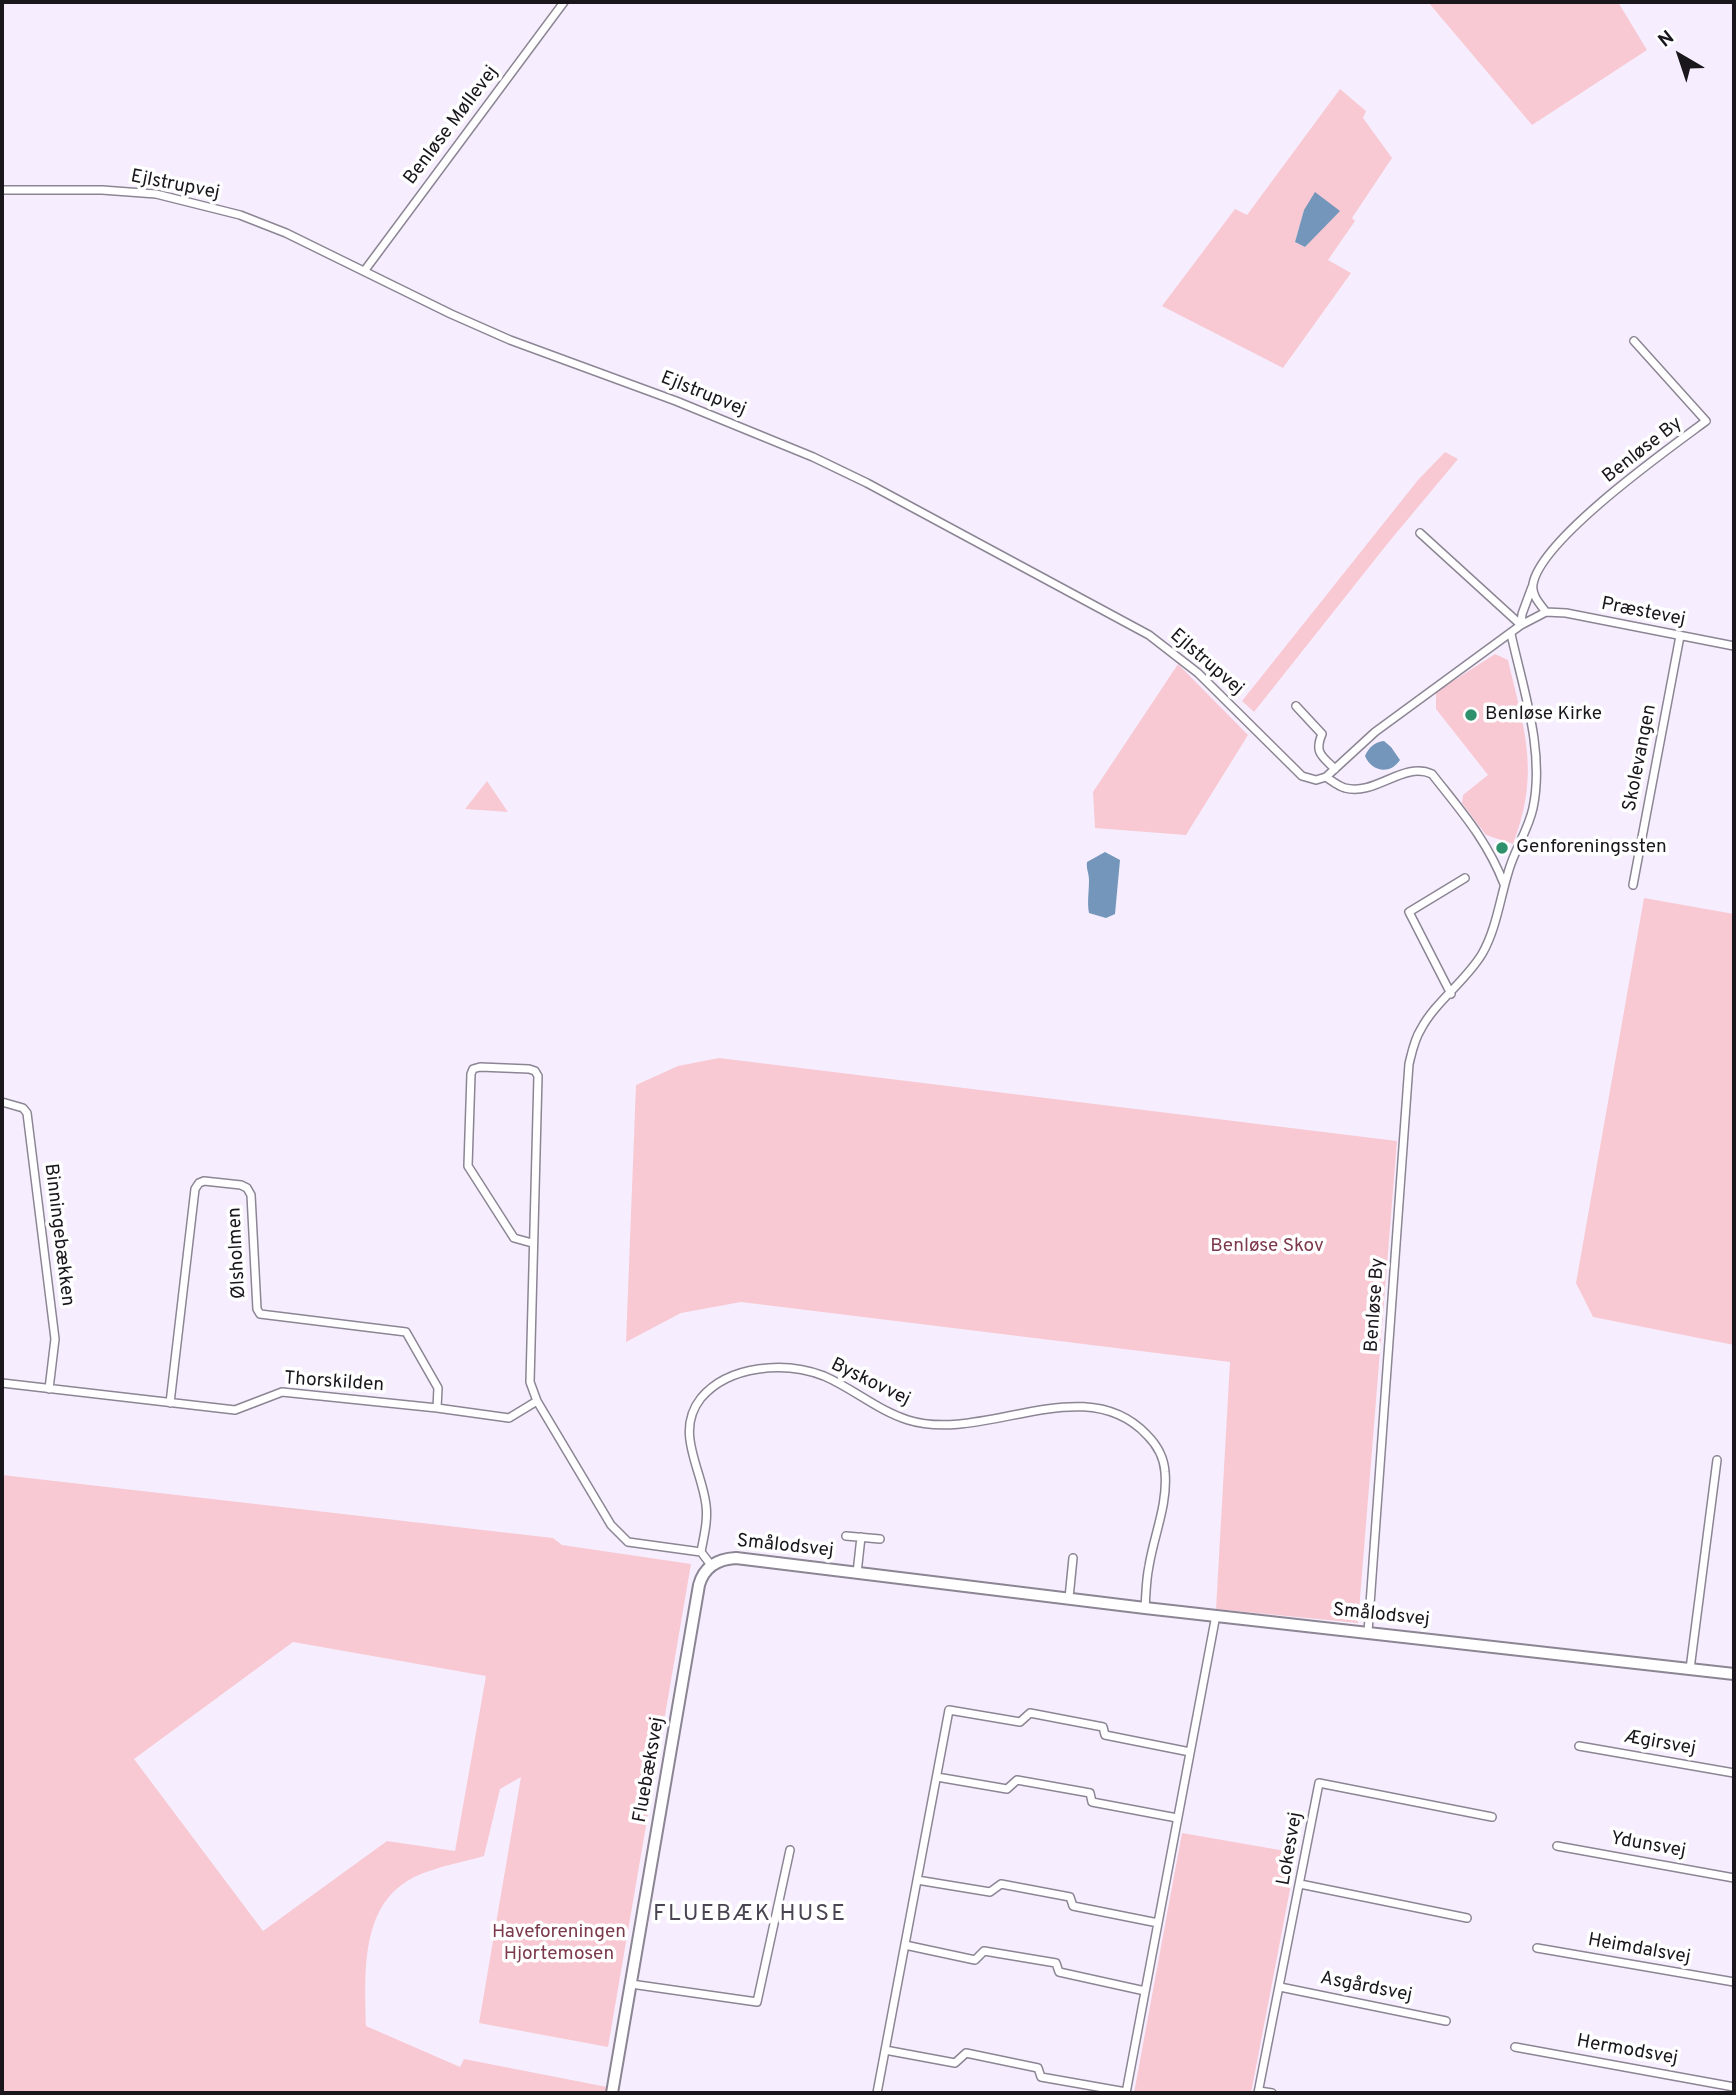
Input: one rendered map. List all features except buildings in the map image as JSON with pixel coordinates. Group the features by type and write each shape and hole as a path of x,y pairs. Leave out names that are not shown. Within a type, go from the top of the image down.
{"street":[{"name":"Benløse Møllevej","path":"365,270 564,2"},
{"name":"Ejlstrupvej","path":"2,190 102,190 156,194 209,206 286,233 510,340 676,401 813,457 867,483 1149,635 1198,673 1302,776 1316,779 1326,777"},
{"name":"Benløse By","path":"1521,625 1522,614 1537,571 1546,556 1572,527 1706,421 1634,341"},
{"path":"1420,533 1521,625"},
{"path":"1504,885 1480,834 1432,774 1422,770 1409,771 1358,790 1342,787 1326,777 1375,732 1426,692 1521,625 1546,612 1535,598 1532,587"},
{"name":"Præstevej","path":"1546,612 1566,613 1734,646"},
{"name":"Benløse By","path":"1368,1632 1409,1064 1421,1028 1472,969 1484,951 1493,929 1511,860 1528,827 1534,806 1535,742 1510,634"},
{"name":"Skolevangen","path":"1633,885 1680,636"},
{"path":"1296,706 1322,734 1318,744 1319,752 1335,769"},
{"path":"1495,861 1511,860"},
{"path":"1451,993 1409,912 1465,878"},
{"path":"532,1243 514,1238 468,1166 473,1069 529,1069 536,1071 538,1076 530,1382 537,1401 611,1525 628,1542 701,1552 711,1565"},
{"name":"Binningebækken","path":"2,1102 23,1108 27,1113 55,1339 49,1389"},
{"name":"Ølsholmen","path":"170,1403 195,1189 198,1183 204,1181 242,1185 251,1195 257,1309 260,1314 407,1332 438,1388 437,1408"},
{"name":"Byskovvej","path":"701,1552 707,1522 705,1501 690,1450 689,1431 699,1400 713,1386 744,1371 797,1369 822,1376 880,1409 911,1420 944,1426 975,1423 1045,1408 1073,1406 1118,1415 1138,1426 1153,1441 1165,1473 1162,1512 1149,1566 1145,1608"},
{"name":"Thorskilden","path":"2,1383 235,1410 282,1392 509,1418 537,1401"},
{"path":"1690,1669 1717,1460"},
{"name":"Smålodsvej","path":"846,1536 880,1539"},
{"name":"Smålodsvej","path":"857,1573 861,1537"},
{"name":"Smålodsvej","path":"711,1565 719,1560 736,1558 1145,1608 1734,1674"},
{"path":"1069,1598 1073,1558"},
{"name":"Fluebæksvej","path":"612,2093 699,1585 701,1577 711,1565"},
{"path":"886,2050 955,2063 966,2053 1038,2068 1041,2077 1126,2092 1216,1615"},
{"path":"877,2093 949,1710 1020,1722 1030,1713 1103,1727 1104,1735 1190,1752"},
{"name":"Ægirsvej","path":"1579,1746 1734,1773"},
{"path":"937,1777 1007,1789 1017,1780 1090,1793 1092,1802 1177,1818"},
{"name":"Lokesvej","path":"1259,2092 1319,1783 1492,1817"},
{"name":"Ydunsvej","path":"1557,1846 1734,1878"},
{"path":"631,1984 757,2002 790,1850"},
{"path":"917,1880 990,1892 1001,1884 1070,1897 1073,1906 1158,1923"},
{"path":"1300,1884 1467,1918"},
{"path":"905,1945 975,1960 984,1951 1056,1964 1059,1972 1144,1991"},
{"name":"Heimdalsvej","path":"1537,1948 1734,1982"},
{"name":"Asgårdsvej","path":"1280,1987 1446,2021"},
{"name":"Hermodsvej","path":"1515,2047 1734,2087"},
{"path":"1259,2092 1272,2093"}],"green space":[{"path":"1428,2 1618,2 1647,50 1532,125"},
{"path":"1340,89 1366,111 1363,118 1392,158 1352,218 1355,221 1328,260 1351,273 1283,368 1162,306 1235,209 1247,215","holes":["1304,210 1316,235 1305,247 1295,242"]},
{"path":"1445,452 1458,459 1254,712 1242,701 1418,480"},
{"path":"1495,654 1508,660 1527,751 1526,795 1513,844 1486,835 1462,803 1463,795 1488,775 1436,709 1436,692"},
{"path":"1178,664 1248,735 1186,835 1095,828 1093,792"},
{"path":"487,781 508,812 465,809"},
{"path":"1644,898 1734,914 1734,1345 1593,1317 1576,1283"},
{"name":"Benløse Skov","path":"719,1058 1397,1141 1358,1623 1216,1609 1230,1362 741,1302 681,1313 626,1342 636,1085 678,1066"},
{"name":"Haveforeningen Hjortemosen","path":"2,1475 553,1538 562,1545 691,1564 608,2047 479,2023 521,1777 500,1789 484,1856 429,1871 401,1885 386,1901 376,1919 370,1939 365,1983 366,2026 460,2067 464,2059 607,2087 606,2093 2,2093","holes":["293,1642 486,1676 455,1851 387,1841 263,1931 134,1759"]},
{"path":"1182,1833 1297,1853 1251,2093 1134,2093"}],"water":[{"path":"1315,192 1340,211 1305,247 1295,242 1304,210"},
{"path":"1384,741 1400,760 1391,768 1381,770 1372,765 1365,756 1373,746"},
{"path":"1105,852 1120,860 1115,914 1106,918 1089,913 1087,864"}],"place":[{"name":"Benløse Kirke","path":"1471,715"},
{"name":"Genforeningssten","path":"1502,848"}],"district":[{"name":"FLUEBÆK HUSE","path":"750,1915"}]}
